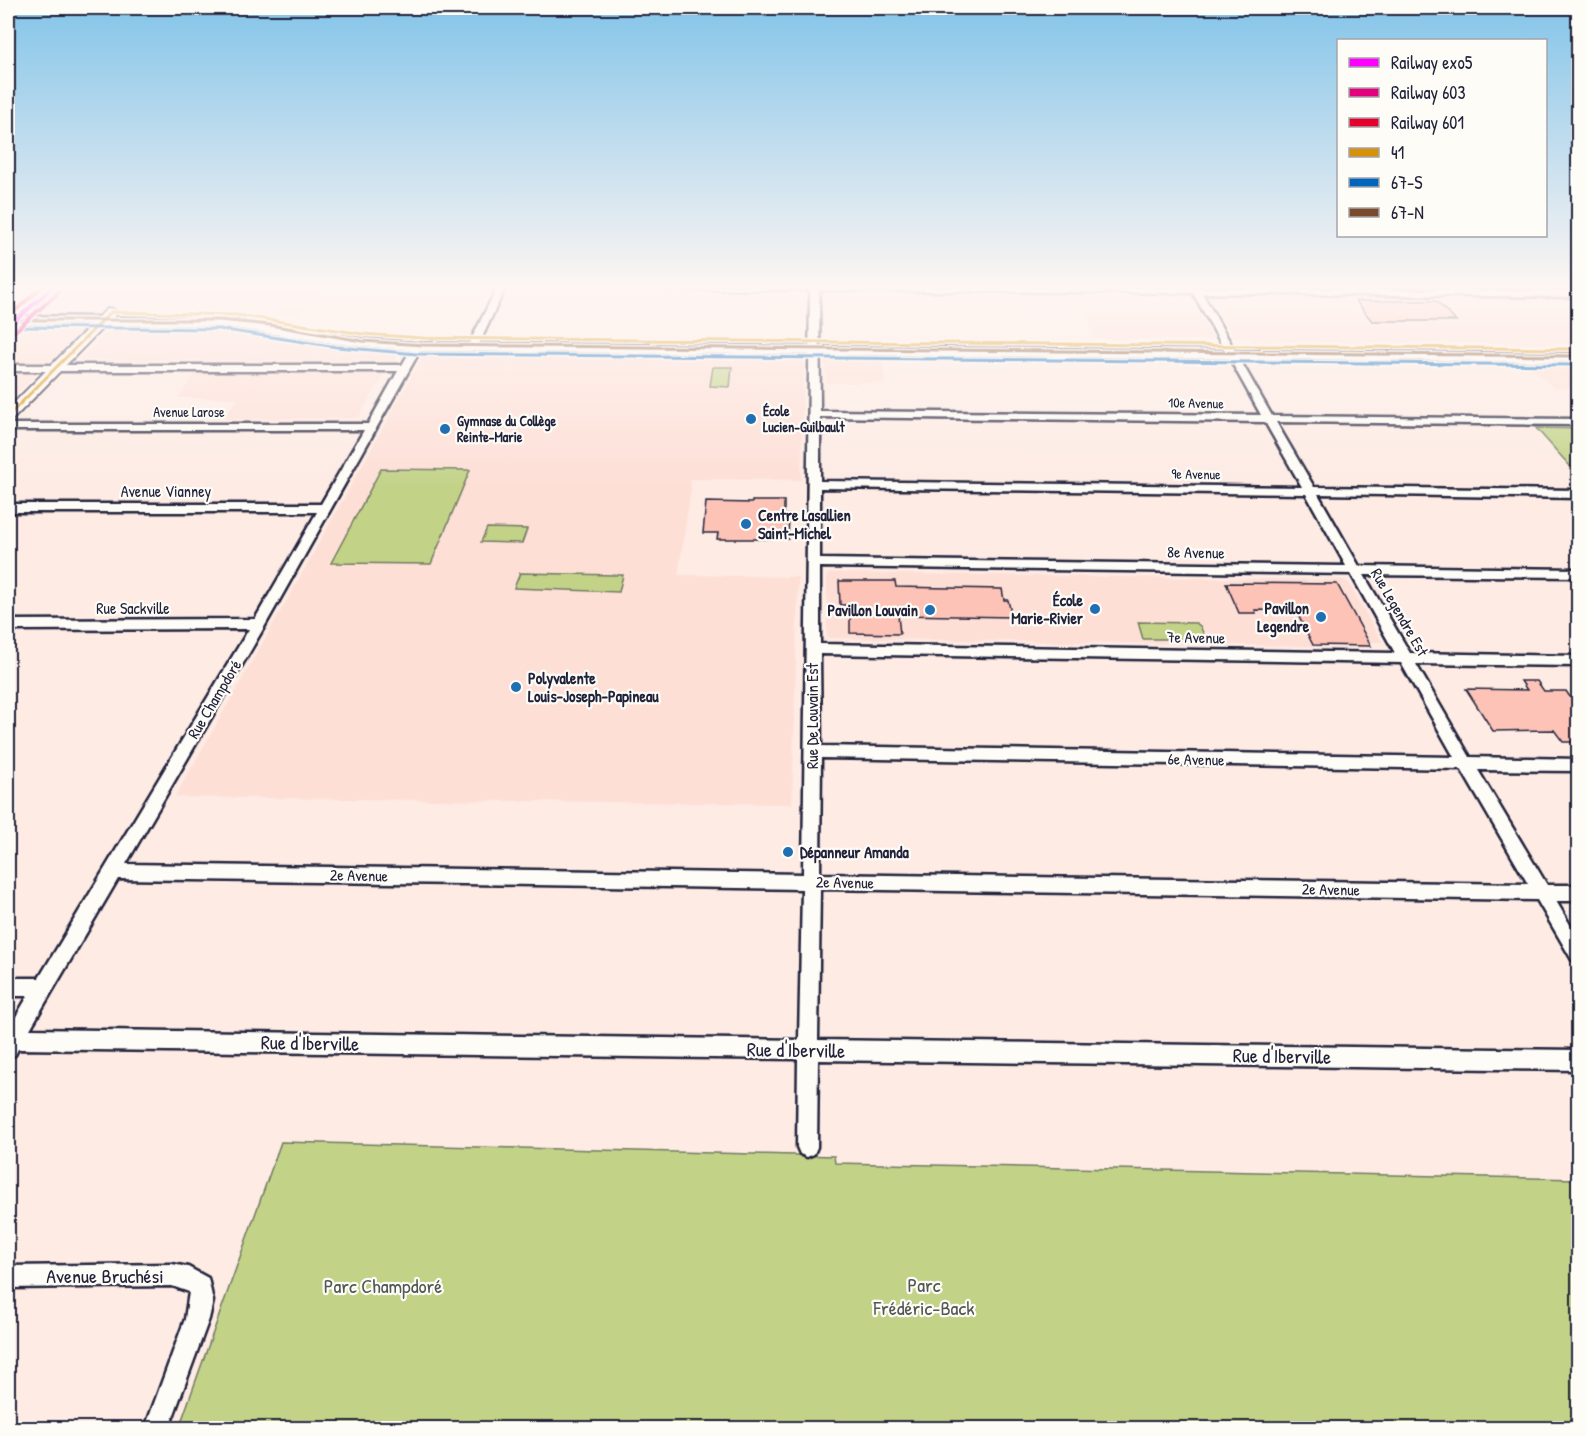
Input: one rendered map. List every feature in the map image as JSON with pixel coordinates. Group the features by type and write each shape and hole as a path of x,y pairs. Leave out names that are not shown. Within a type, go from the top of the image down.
{"main road":[{"path":"1361,353 1578,358"}],"street":[{"path":"8,416 70,353"},
{"name":"Rue Champdoré","path":"10,1043 259,624 413,353"},
{"name":"Rue De Louvain Est","path":"807,1147 813,752 814,353"},
{"name":"Rue Legendre Est","path":"1232,353 1466,764 1578,954"},
{"path":"8,368 404,368"},
{"name":"10e Avenue","path":"813,414 1578,422"},
{"name":"Avenue Larose","path":"8,427 371,427"},
{"name":"9e Avenue","path":"813,484 1578,494"},
{"name":"Avenue Vianney","path":"8,508 325,508"},
{"name":"8e Avenue","path":"814,563 1578,573"},
{"name":"Rue Sackville","path":"8,626 259,624"},
{"name":"7e Avenue","path":"812,649 1578,661"},
{"name":"6e Avenue","path":"813,752 1578,765"},
{"name":"2e Avenue","path":"111,871 1578,893"},
{"path":"8,987 43,987"},
{"name":"Rue d'Iberville","path":"10,1043 1578,1060"},
{"name":"Avenue Bruchési","path":"8,1277 172,1275 188,1278 200,1286 201,1300 197,1319 157,1428"}],"shaded area":[{"path":"8,353 58,353 8,402"},
{"path":"86,353 399,353 395,361 79,360"},
{"path":"432,353 778,356 778,359 804,360 801,480 690,479 691,488 678,575 798,577 792,804 175,797 423,356"},
{"path":"830,357 883,358 885,383 827,383 825,361"},
{"path":"1528,364 1578,365 1578,389 1554,388"},
{"path":"385,373 358,418 223,419 238,398 178,398 195,374"},
{"name":"École Marie-Rivier","path":"831,573 1343,580 1349,583 1382,642 1369,642 1372,647 829,638 827,635 827,575"}],"green space":[{"path":"713,367 732,367 730,387 710,386"},
{"path":"1536,428 1578,429 1578,475"},
{"path":"381,469 470,470 431,564 331,563"},
{"path":"487,528 527,529 522,543 481,542"},
{"path":"520,573 623,575 619,592 514,588"},
{"path":"1138,622 1196,623 1205,637 1199,639 1143,639"},
{"path":"281,1142 834,1156 835,1163 1578,1179 1578,1428 179,1428"}],"building":[{"name":"Centre Lasallien Saint-Michel","path":"752,501 784,501 784,515 789,515 788,539 717,539 718,533 703,533 706,502 752,503"},
{"name":"Pavillon Louvain","path":"839,581 895,581 896,587 1002,589 1004,600 1008,600 1012,617 898,615 900,634 850,633 850,605 840,605"},
{"name":"Pavillon Legendre","path":"1226,583 1337,584 1371,646 1313,645 1296,611 1255,610 1256,613 1239,613"},
{"path":"1521,681 1537,681 1544,691 1566,691 1570,697 1578,697 1578,742 1563,742 1554,730 1493,731 1466,689 1527,690"}],"transit line":[{"name":"41","path":"8,416 70,353"},
{"name":"67-S","path":"406,353 1578,365"},
{"name":"67-N","path":"1265,353 1578,356"}],"place":[{"name":"École Lucien-Guilbault","path":"751,419"},
{"name":"Gymnase du Collège Reinte-Marie","path":"445,429"},
{"name":"Centre Lasallien Saint-Michel","path":"746,524"},
{"name":"École Marie-Rivier","path":"1095,609"},
{"name":"Pavillon Louvain","path":"930,610"},
{"name":"Pavillon Legendre","path":"1321,617"},
{"name":"Polyvalente Louis-Joseph-Papineau","path":"516,687"},
{"name":"Dépanneur Amanda","path":"788,852"}],"park label":[{"name":"Parc Champdoré","path":"383,1286"},
{"name":"Parc Frédéric-Back","path":"924,1296"}]}
